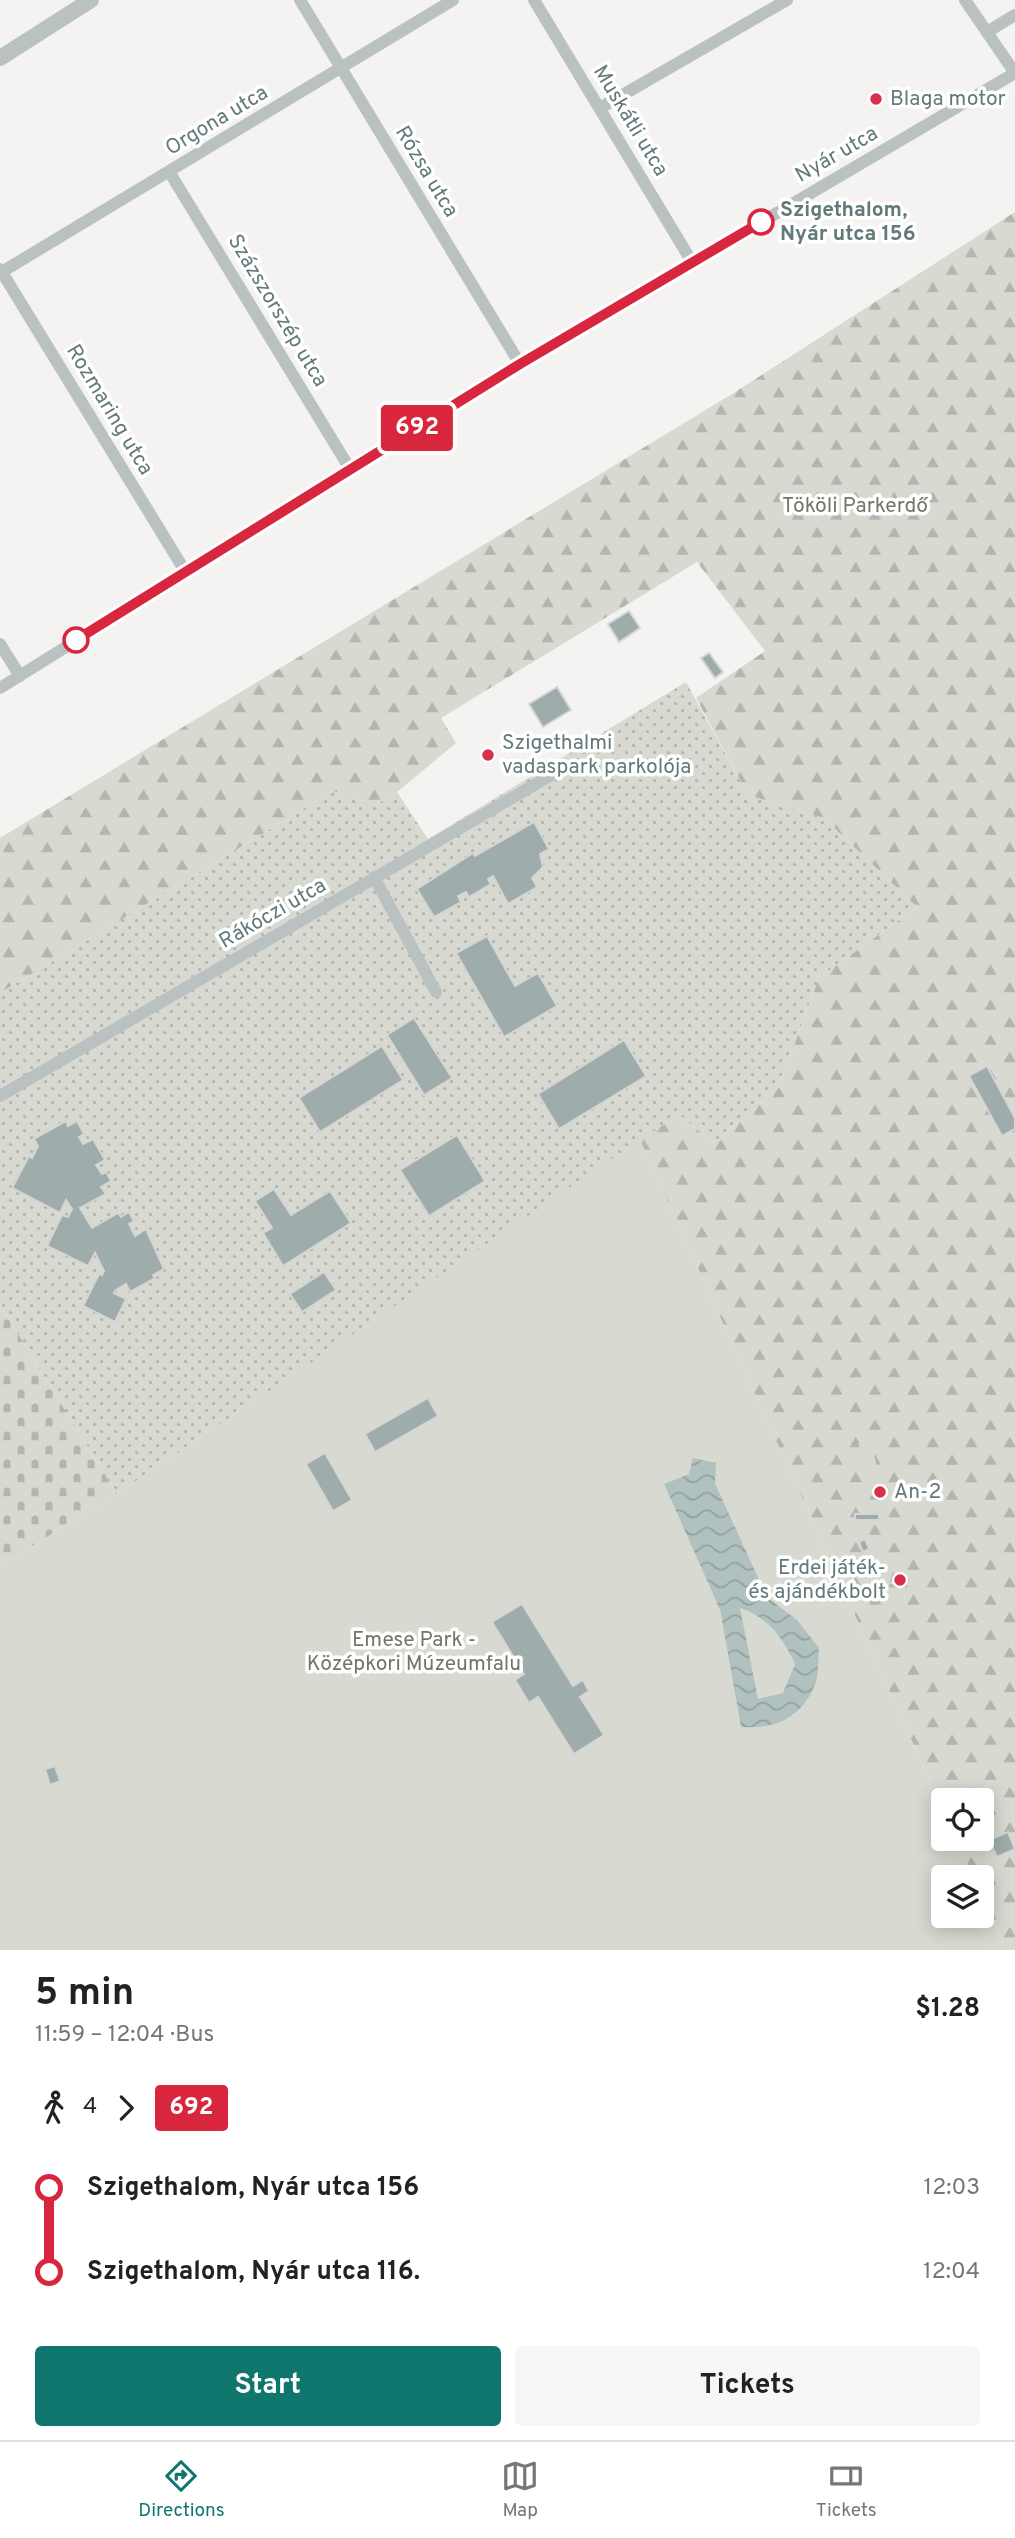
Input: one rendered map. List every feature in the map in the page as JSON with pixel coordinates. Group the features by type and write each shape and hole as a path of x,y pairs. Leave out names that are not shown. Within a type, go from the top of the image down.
{"street":[{"path":"0,58 91,0"},
{"name":"Rózsa utca","path":"300,0 520,364"},
{"name":"Orgona utca","path":"1,271 170,173 453,0"},
{"name":"Muskátli utca","path":"534,0 692,262"},
{"path":"600,108 787,0"},
{"path":"965,0 1015,73"},
{"path":"987,32 1015,15"},
{"name":"Nyár utca","path":"0,688 520,364 1015,73"},
{"name":"Százszorszép utca","path":"170,173 350,469"},
{"name":"Rozmaring utca","path":"1,271 185,571"},
{"path":"0,644 20,676"},
{"name":"Rákóczi utca","path":"0,1096 565,767"},
{"path":"374,877 436,992"}],"green space":[{"name":"Tököli Parkerdő","path":"1015,212 1015,1950 1007,1950 994,1921 994,1865 968,1865 962,1851 994,1851 994,1788 933,1788 640,1140 679,1115 714,1143 778,1089 819,978 917,907 824,818 748,795 696,698 765,651 697,562 441,718 456,743 397,792 375,805 333,791 0,993 0,838 732,394"},
{"path":"686,682 748,795 824,818 917,907 819,978 778,1089 714,1143 679,1115 117,1494 0,1305 0,993 333,791 375,805 397,792 428,839"},
{"name":"Emese Park - Középkori Múzeumfalu","path":"640,1140 933,1788 931,1851 962,1851 968,1865 931,1865 931,1928 994,1928 994,1921 1007,1950 0,1950 0,1566 117,1494","holes":["690,1474 715,1483 767,1597 797,1620 794,1715 741,1726 720,1610 664,1484"]},
{"path":"0,1305 117,1494 0,1566"},
{"path":"867,1430 878,1470 857,1475 860,1432"},
{"path":"739,1608 759,1617 774,1629 790,1654 795,1664 783,1693 758,1700"}],"water":[{"path":"693,1458 716,1463 715,1483 767,1597 797,1620 819,1648 817,1678 808,1698 793,1715 775,1724 741,1727 720,1610 664,1484 689,1474","holes":["740,1608 767,1623 785,1645 795,1664 783,1693 758,1699"]}],"building":[{"path":"629,611 640,628 619,642 608,624"},
{"path":"709,653 723,672 715,678 701,658"},
{"path":"557,687 571,710 543,727 529,704"},
{"path":"534,822 549,849 540,854 543,867 532,878 537,887 508,904 493,876 488,879 491,884 469,897 466,892 458,896 461,902 434,917 417,889 473,853 475,856"},
{"path":"487,936 515,986 538,973 557,1006 504,1037 456,953"},
{"path":"414,1018 452,1078 424,1095 387,1035"},
{"path":"624,1040 646,1076 559,1129 538,1094"},
{"path":"382,1046 403,1080 320,1132 299,1098"},
{"path":"987,1066 1015,1118 1015,1129 1002,1136 969,1076"},
{"path":"66,1121 68,1126 77,1121 84,1134 79,1137 83,1144 93,1139 105,1160 96,1165 102,1174 106,1172 111,1181 101,1187 106,1194 80,1208 92,1228 118,1213 121,1217 129,1212 134,1221 129,1224 135,1236 146,1229 164,1269 153,1275 155,1278 130,1292 126,1284 116,1290 114,1293 126,1299 115,1322 83,1306 99,1274 102,1275 104,1271 95,1253 88,1266 47,1246 62,1215 68,1217 72,1209 66,1200 60,1213 12,1188 29,1156 32,1158 38,1146 34,1139"},
{"path":"457,1135 485,1181 429,1216 400,1170"},
{"path":"274,1189 291,1215 330,1191 351,1223 283,1266 263,1233 272,1228 255,1201"},
{"path":"324,1272 336,1290 302,1312 290,1294"},
{"path":"428,1398 438,1416 375,1452 365,1434"},
{"path":"325,1453 352,1500 333,1511 306,1464"},
{"path":"855,1514 879,1514 879,1520 855,1520"},
{"path":"865,1539 869,1549 863,1552 859,1542"},
{"name":"Erdei játék- és ajándékbolt","path":"892,1572 910,1578 907,1589 889,1582"},
{"path":"522,1604 573,1686 583,1680 589,1691 580,1697 604,1735 574,1754 538,1697 529,1703 515,1680 524,1674 492,1622"},
{"path":"55,1766 60,1781 50,1785 45,1769"},
{"path":"1008,1832 1015,1849 997,1857 994,1838"}],"bus line":[{"name":"692","path":"76,640 520,364 761,222"}],"place":[{"name":"Blaga motor","path":"876,99"},
{"name":"Szigethalom, Nyár utca 156","path":"761,222"},
{"name":"Szigethalmi vadaspark parkolója","path":"488,755"},
{"name":"An-2","path":"880,1492"},
{"name":"Erdei játék- és ajándékbolt","path":"900,1580"}]}
